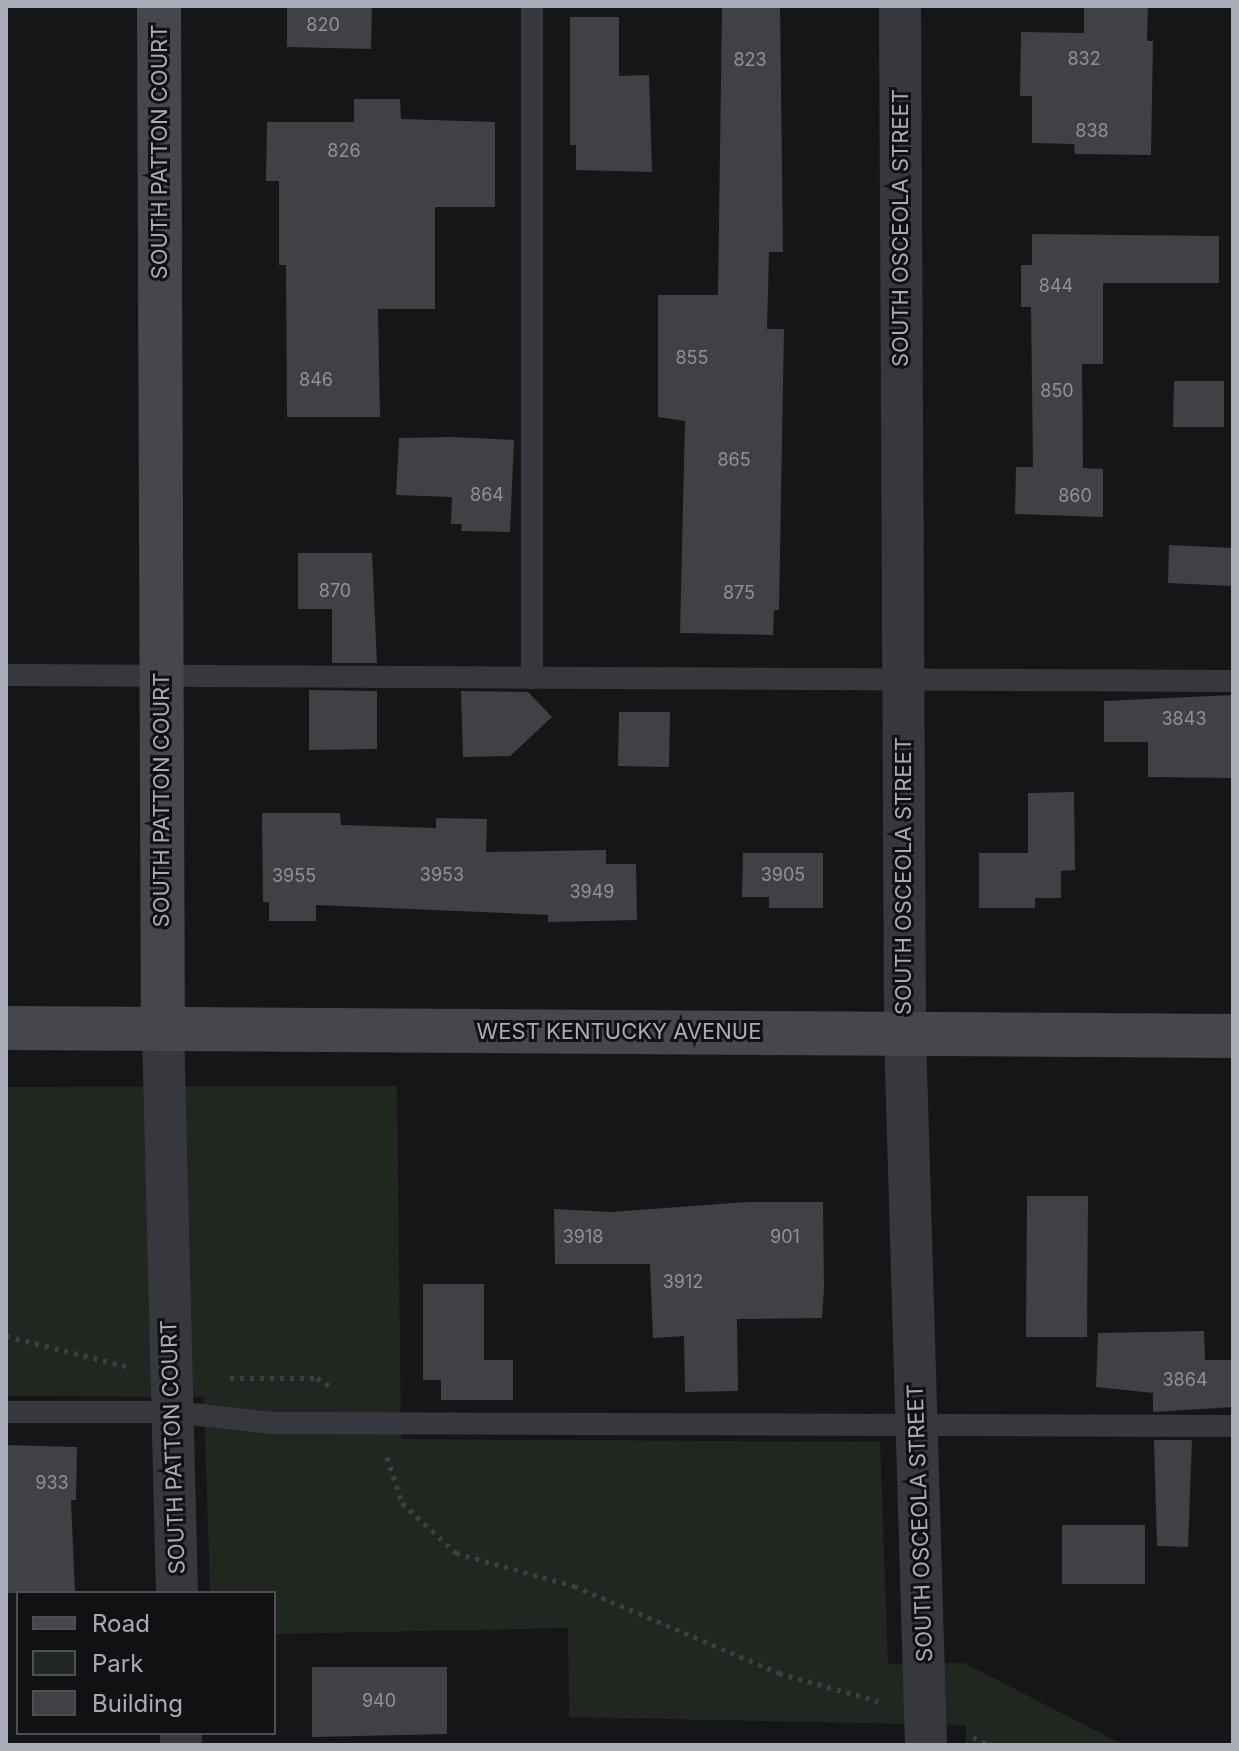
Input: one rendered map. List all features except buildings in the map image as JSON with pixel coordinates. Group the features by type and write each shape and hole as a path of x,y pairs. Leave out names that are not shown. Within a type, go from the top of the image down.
{"street":[{"name":"SOUTH PATTON COURT","path":"159,6 163,1029 177,1591"},
{"name":"SOUTH OSCEOLA STREET","path":"900,6 905,1034 925,1729"},
{"name":"WEST KENTUCKY AVENUE","path":"6,1028 1233,1036"}],"lane":[{"path":"532,6 532,678"},
{"path":"6,675 1233,681"},
{"path":"6,1412 172,1395 273,1423 917,1421 1233,1426"}],"path":[{"path":"6,1336 172,1395 317,1378 370,1409 402,1503 456,1553 574,1586 779,1673 925,1729 989,1745"}],"green space":[{"path":"397,1086 401,1439 880,1442 888,1664 964,1663 1124,1745 966,1745 966,1725 569,1717 568,1628 276,1634 276,1591 210,1591 204,1397 6,1396 6,1087"}]}
